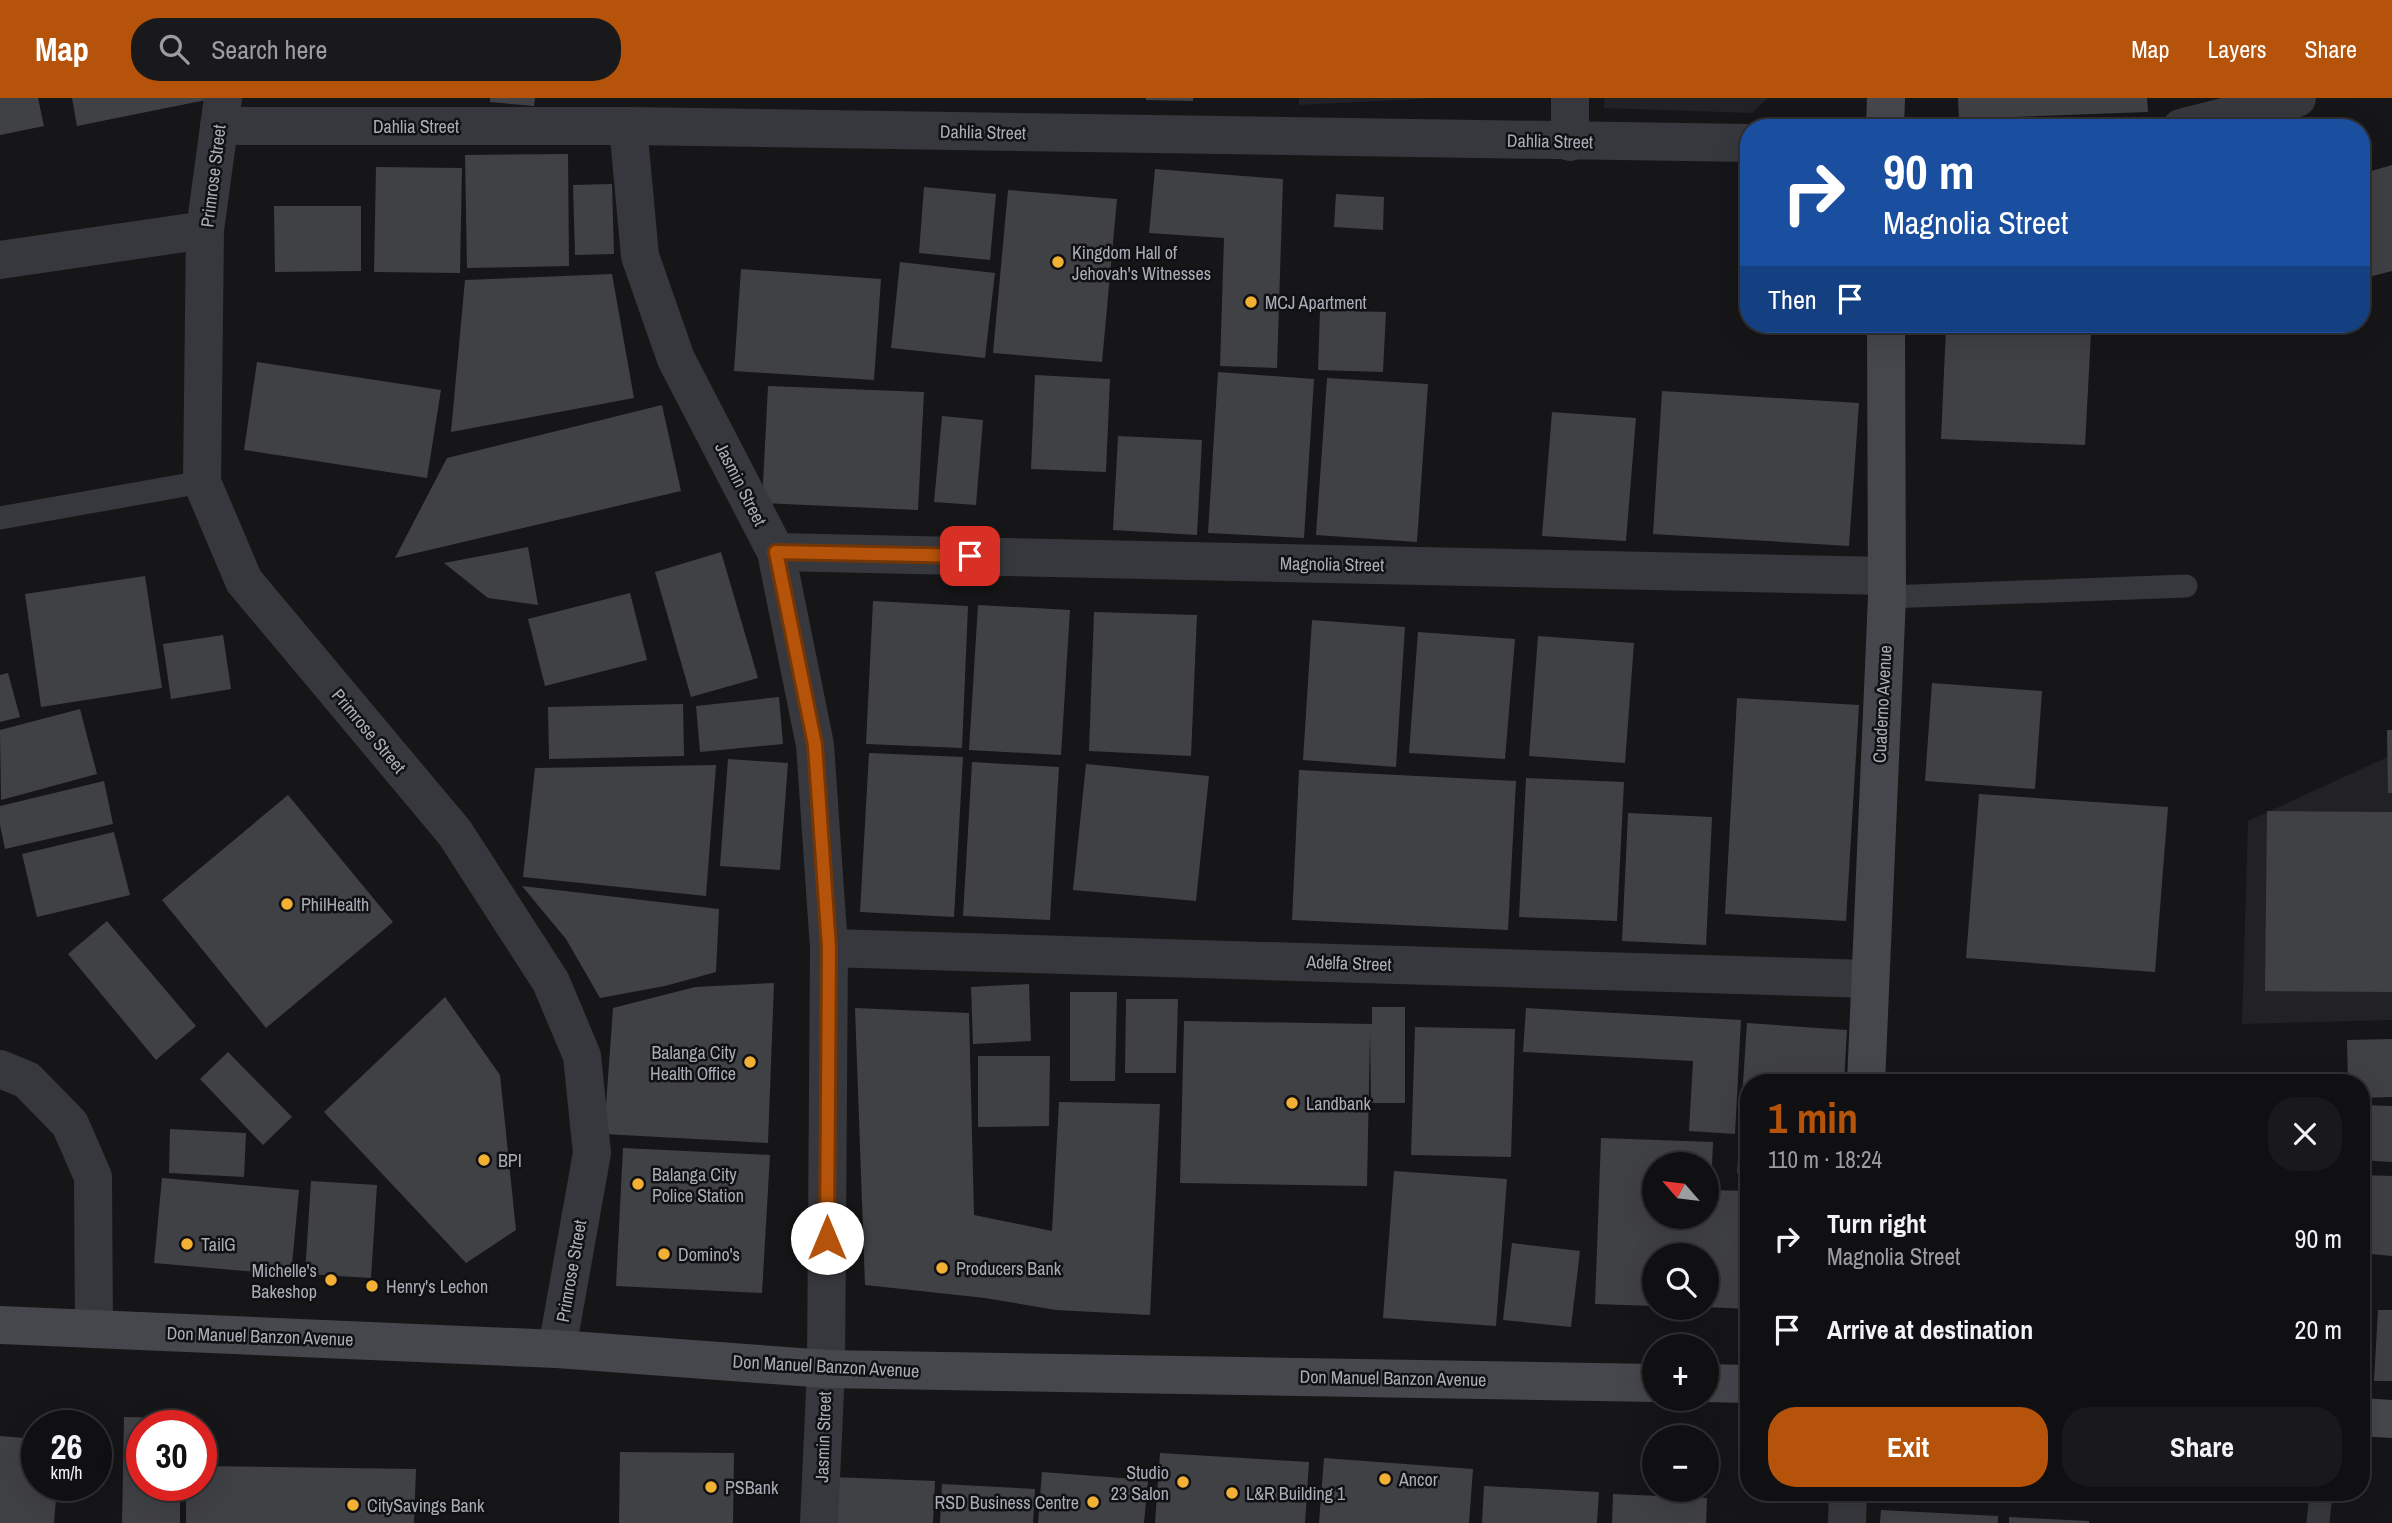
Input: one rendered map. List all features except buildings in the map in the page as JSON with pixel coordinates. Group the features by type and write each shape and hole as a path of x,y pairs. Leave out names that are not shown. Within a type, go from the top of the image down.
{"main road":[{"path":"1885,119 1886,98"},
{"name":"Cuaderno Avenue","path":"1866,1074 1887,587 1886,333"},
{"name":"Don Manuel Banzon Avenue","path":"0,1325 557,1349 826,1369 1642,1382"},
{"path":"1719,1383 1740,1384"},
{"path":"2370,1418 2392,1419"}],"street":[{"path":"1570,98 1570,142"},
{"path":"2216,119 2297,98"},
{"name":"Dahlia Street","path":"221,112 628,126 1740,143"},
{"name":"Primrose Street","path":"221,112 205,230 202,482 244,581 455,833 551,982 582,1056 593,1153 557,1349"},
{"name":"Jasmin Street","path":"628,126 640,256 676,359 776,552 815,745 829,948 826,1369 819,1523"},
{"path":"0,260 205,230"},
{"name":"Magnolia Street","path":"776,552 1887,587"},
{"name":"Adelfa Street","path":"829,948 1870,979"},
{"path":"0,1069 26,1080 70,1124 93,1177 93,1329"},
{"path":"1847,1523 1848,1501"}],"lane":[{"path":"0,518 202,482"},
{"path":"1887,587 2186,586"},
{"path":"2318,1523 2320,1501"}],"shaded area":[{"path":"1299,98 1439,98 1299,105"},
{"path":"1605,98 1768,98 1752,113 1604,108"},
{"path":"2392,755 2392,1020 2242,1024 2248,821"}],"place":[{"name":"Kingdom Hall of Jehovah's Witnesses","path":"1058,262"},
{"name":"MCJ Apartment","path":"1251,302"},
{"name":"PhilHealth","path":"287,904"},
{"name":"Balanga City Health Office","path":"750,1062"},
{"name":"Landbank","path":"1292,1103"},
{"name":"BPI","path":"484,1160"},
{"name":"Balanga City Police Station","path":"638,1184"},
{"name":"TailG","path":"187,1244"},
{"name":"Domino's","path":"664,1254"},
{"name":"Producers Bank","path":"942,1268"},
{"name":"Michelle's Bakeshop","path":"331,1280"},
{"name":"Henry's Lechon","path":"372,1286"},
{"name":"Ancor","path":"1385,1479"},
{"name":"Studio 23 Salon","path":"1183,1482"},
{"name":"PSBank","path":"711,1487"},
{"name":"L&R Building 1","path":"1232,1493"},
{"name":"RSD Business Centre","path":"1093,1502"},
{"name":"CitySavings Bank","path":"353,1505"}],"route":[{"path":"827,1238 829,948 815,745 776,552 970,556"}]}
